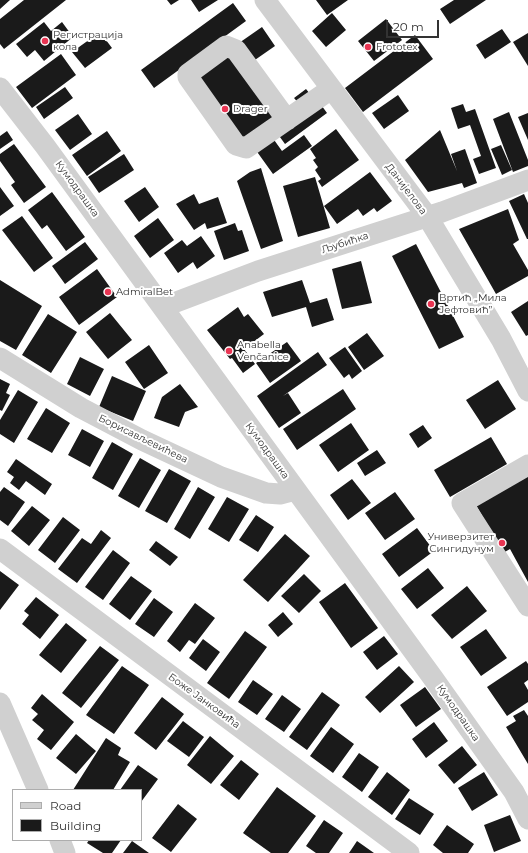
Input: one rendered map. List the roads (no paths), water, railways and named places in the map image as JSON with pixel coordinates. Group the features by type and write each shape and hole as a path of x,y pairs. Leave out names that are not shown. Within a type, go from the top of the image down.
{"street":[{"name":"Данијелова","path":"265,0 427,216 501,339 528,391"},
{"path":"287,120 236,50 230,46 226,46 188,74 188,77 236,146 246,148 287,120 331,89"},
{"name":"Кумодрашка","path":"0,88 45,146 163,307 504,779 528,819"},
{"name":"Љубићка","path":"163,307 258,271 427,216 528,180"},
{"name":"Борисављевићева","path":"0,358 81,408 142,440 221,477 266,493 280,494 295,490"},
{"path":"528,465 462,503 528,606"},
{"name":"Боже Јанковића","path":"0,549 409,853"},
{"path":"0,703 38,789"},
{"path":"60,841 65,853"}],"place":[{"name":"Регистрација кола","path":"45,41"},
{"name":"Frototex","path":"368,47"},
{"name":"Drager","path":"225,109"},
{"name":"AdmiralBet","path":"108,292"},
{"name":"Вртић „Мила Јефтовић”","path":"431,304"},
{"name":"Anabella Venčanice","path":"229,351"},
{"name":"Универзитет Сингидунум","path":"502,543"}]}
